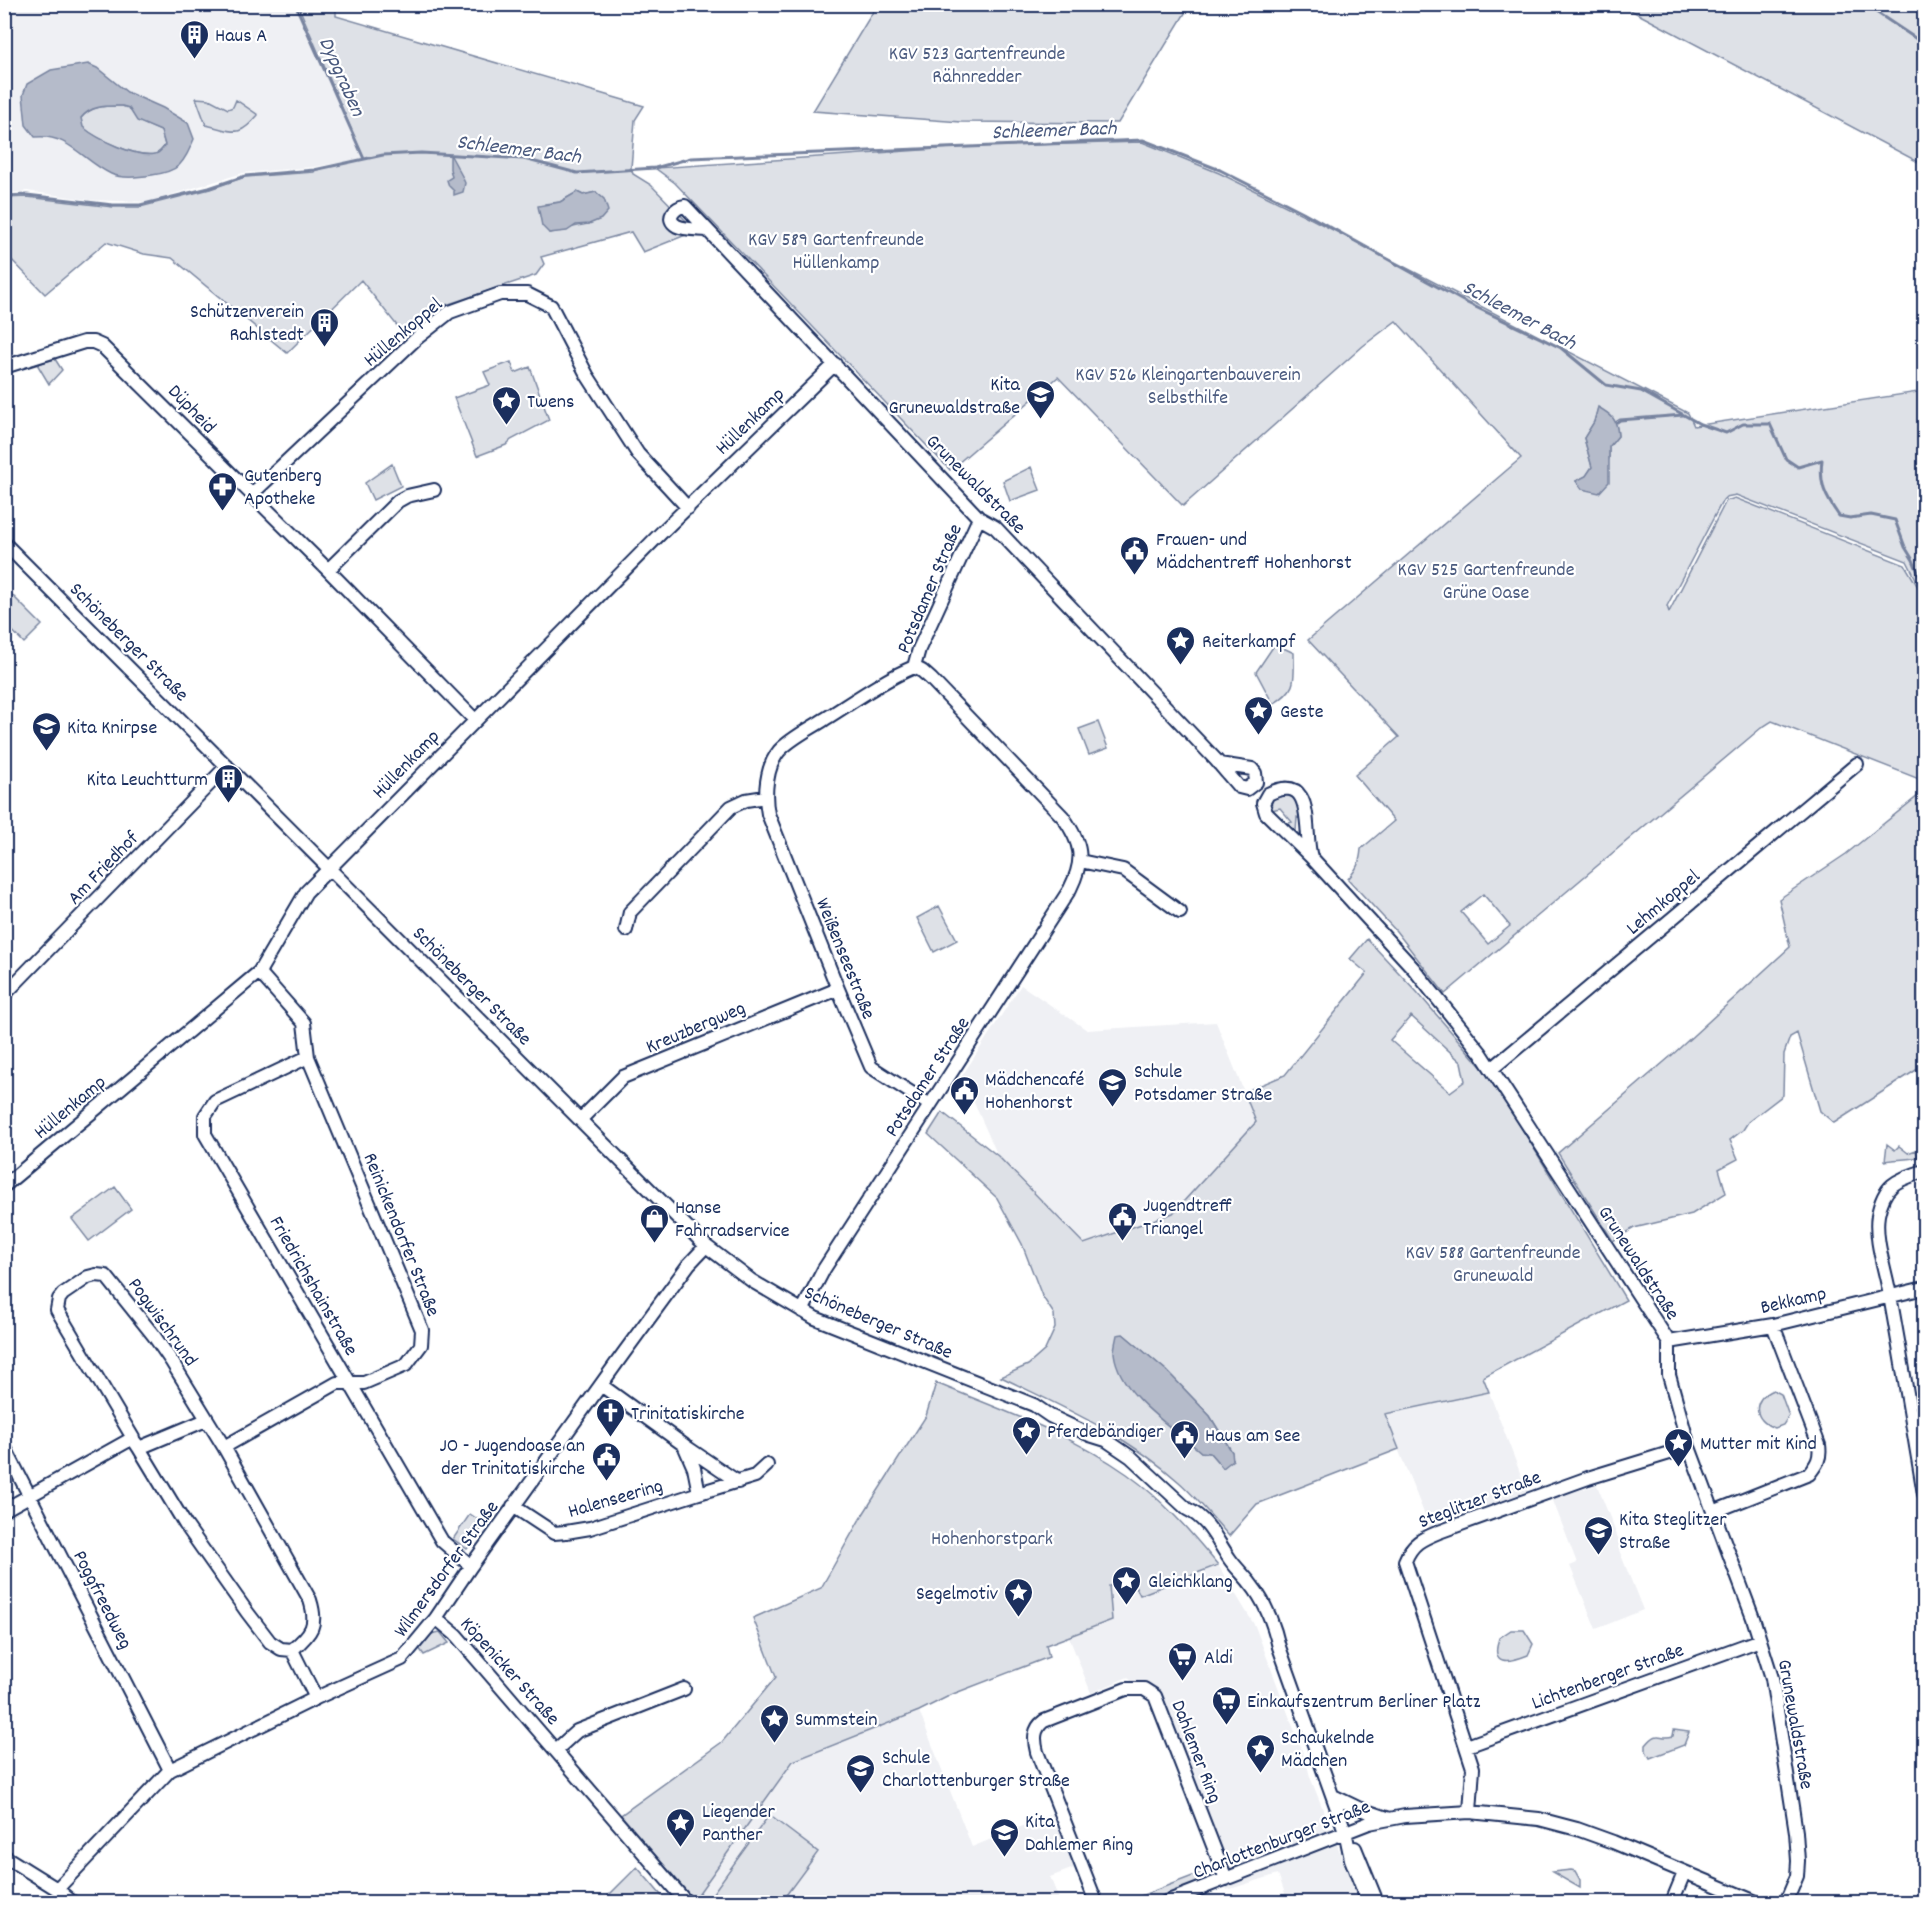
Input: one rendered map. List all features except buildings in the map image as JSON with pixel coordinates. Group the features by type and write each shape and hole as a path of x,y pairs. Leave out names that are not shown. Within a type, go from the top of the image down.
{"street":[{"name":"Grunewaldstraße","path":"707,230 980,518 995,527 1219,764"},
{"name":"Hüllenkoppel","path":"252,494 417,338 450,312 500,294 527,294 551,306 587,375 638,454 688,508"},
{"name":"Düpheid","path":"4,367 84,342 93,342 102,346 328,570 475,720"},
{"name":"Hüllenkamp","path":"4,1186 259,972 306,892 475,720 835,364"},
{"path":"328,570 398,501 407,496 434,490"},
{"name":"Potsdamer Straße","path":"802,1311 824,1269 1070,890 1080,861 1078,842 1063,817 931,679 922,670 914,667 919,649 980,518"},
{"name":"Schöneberger Straße","path":"4,543 705,1246 752,1281 802,1311 856,1336 1034,1405 1050,1416 1090,1435 1127,1462 1143,1469 1187,1509 1192,1519 1226,1553 1241,1575 1244,1587 1268,1632 1279,1647 1346,1831 1359,1855 1377,1902"},
{"name":"Weißenseestraße","path":"914,667 890,679 779,751 772,764 765,796 768,814 871,1067 930,1106"},
{"name":"Lehmkoppel","path":"1493,1068 1857,764"},
{"name":"Am Friedhof","path":"4,995 228,766"},
{"name":"Grunewaldstraße","path":"1311,857 1304,801 1287,789 1268,794 1263,803 1266,813 1311,857 1433,992 1493,1068 1669,1342 1669,1375 1689,1447 1754,1618 1772,1678 1796,1832 1797,1876 1786,1902"},
{"path":"626,930 630,912 731,807 746,800 765,796"},
{"path":"1080,861 1123,870 1180,912"},
{"name":"Reinickendorfer Straße","path":"224,1447 337,1383 364,1383 406,1365 421,1346 422,1330 308,1057 304,1023 259,972"},
{"name":"Kreuzbergweg","path":"580,1120 623,1077 838,989"},
{"name":"Friedrichshainstraße","path":"308,1057 215,1101 205,1116 205,1134 442,1541 471,1566"},
{"path":"1924,1171 1898,1180 1888,1190 1878,1215 1878,1240 1890,1296 1924,1494"},
{"name":"Wilmersdorfer Straße","path":"57,1889 170,1770 316,1698 402,1659 436,1618 513,1506 689,1264 705,1246"},
{"name":"Pogwischrund","path":"106,1276 159,1342 206,1420 224,1447 310,1600 315,1617 304,1640 292,1650 281,1649 270,1642 185,1524 57,1310 59,1299 63,1294 88,1277 106,1276"},
{"name":"Bekkamp","path":"1669,1342 1773,1324 1924,1288"},
{"path":"1713,1512 1809,1474 1817,1464 1820,1444 1773,1324"},
{"path":"601,1385 738,1482"},
{"path":"4,1510 29,1495 136,1443 206,1420"},
{"path":"684,1445 694,1468 699,1493"},
{"name":"Poggfreedweg","path":"4,1446 170,1770"},
{"name":"Steglitzer Straße","path":"1470,1812 1473,1768 1405,1562 1408,1554 1419,1540 1438,1532 1588,1478 1689,1447"},
{"name":"Halenseering","path":"513,1506 554,1533 566,1532 590,1528 738,1482 755,1476 767,1465"},
{"name":"Köpenicker Straße","path":"436,1618 456,1635 686,1902"},
{"name":"Lichtenberger Straße","path":"1467,1746 1760,1640"},
{"path":"292,1650 316,1698"},
{"name":"Köpenicker Straße","path":"556,1750 577,1731 684,1689"},
{"name":"Dahlemer Ring","path":"1096,1902 1037,1752 1035,1734 1038,1726 1044,1721 1126,1689 1144,1689 1155,1696 1226,1879"},
{"path":"1333,1796 1358,1808 1388,1818"},
{"name":"Charlottenburger Straße","path":"1166,1902 1346,1831 1388,1818 1470,1812 1539,1819 1576,1829 1613,1842 1756,1902"},
{"name":"Schöneberger Straße","path":"1346,1831 1351,1859 1368,1902"},
{"path":"4,1856 57,1889 72,1902"},
{"path":"1672,1902 1684,1873"}],"shaded area":[{"path":"4,5 294,5 364,159 313,167 243,173 147,202 90,200 27,191 5,194"},
{"name":"Schule Potsdamer Straße","path":"1021,985 1087,1030 1216,1022 1256,1122 1174,1213 1084,1244 998,1156 962,1076"},
{"path":"1489,1392 1527,1491 1430,1528 1384,1414"},
{"name":"Kita Steglitzer Straße","path":"1597,1485 1622,1548 1619,1550 1643,1610 1596,1629 1570,1566 1577,1563 1552,1498"},
{"path":"1218,1565 1255,1626 1310,1777 1360,1902 1288,1902 1278,1874 1227,1890 1150,1704 1128,1677 1091,1693 1069,1637 1112,1620 1109,1586 1134,1583 1140,1595"},
{"name":"Schule Charlottenburger Straße","path":"919,1711 972,1847 1052,1814 1074,1868 1050,1877 1060,1902 697,1902 694,1900 793,1761"}],"green space":[{"path":"336,4 336,16 644,106 635,120 631,168 633,174 651,185 696,231 643,252 631,232 541,257 544,264 536,275 425,312 402,332 361,280 287,353 172,258 144,254 106,242 45,294 5,253 4,198 27,197 113,207 140,207 210,189 245,177 314,172 364,159 298,5","holes":["577,192 583,195 596,192 589,224 549,233 545,204 560,202"]},
{"name":"KGV 523 Gartenfreunde Rähnredder","path":"877,5 1190,5 1118,123 961,122 813,111"},
{"path":"1621,5 1924,5 1924,165"},
{"path":"196,98 209,99 228,109 233,107 236,100 258,115 245,128 235,131 206,125"},
{"path":"100,107 129,108 138,121 161,131 165,145 160,152 147,154 128,150 97,137 82,127 81,118 90,111"},
{"path":"1142,142 1219,173 1302,214 1688,413 1694,426 1924,391 1924,595 1907,561 1736,495 1723,500 1667,606 1669,612 1726,501 1735,498 1905,565 1924,597 1924,781 1772,721 1445,994 1396,931 1348,879 1354,872 1361,849 1394,821 1355,775 1399,737 1308,640 1521,458 1396,321 1363,346 1183,506 1058,377 950,470 675,183 655,168 966,147","holes":["1598,408 1613,418 1618,436 1609,447 1609,459 1582,489 1576,481 1586,476 1592,467 1584,438 1594,422","1483,894 1510,926 1488,944 1461,912"]},
{"path":"55,359 62,370 49,384 37,364"},
{"path":"511,362 515,373 530,367 549,420 511,440 506,445 477,456 454,398 490,385 484,372"},
{"path":"392,464 401,486 373,500 365,483"},
{"path":"1031,467 1040,490 1010,501 1003,481"},
{"path":"12,595 42,625 24,643 5,623 5,603"},
{"path":"1275,644 1294,653 1294,670 1291,688 1287,694 1273,704 1256,672"},
{"path":"1098,722 1108,748 1089,755 1079,729"},
{"path":"1283,794 1290,795 1297,800 1304,820 1297,817 1296,832 1305,838 1303,843 1284,824 1292,822 1280,808 1271,810 1272,799"},
{"path":"1918,796 1924,799 1924,1065 1834,1123 1820,1111 1797,1033 1790,1037 1784,1054 1783,1095 1748,1122 1743,1130 1730,1140 1738,1159 1719,1169 1726,1193 1692,1214 1634,1228 1613,1241 1558,1153 1671,1056 1790,947 1779,899 1846,854"},
{"path":"939,906 957,940 934,952 917,918"},
{"name":"KGV 588 Gartenfreunde Grunewald","path":"1367,939 1417,992 1483,1069 1626,1300 1483,1377 1489,1392 1385,1414 1399,1449 1257,1504 1229,1536 1186,1488 1138,1450 1094,1423 1001,1377 1028,1365 1045,1350 1055,1328 1054,1314 1042,1296 1022,1244 997,1198 928,1134 942,1112 998,1156 1084,1244 1173,1213 1256,1122 1244,1092 1285,1075 1367,973 1350,959","holes":["1411,1016 1461,1062 1465,1081 1450,1092 1390,1040","1123,1334 1167,1371 1210,1416 1232,1452 1223,1468 1210,1453 1201,1452 1175,1429"]},
{"path":"1887,1144 1895,1150 1899,1146 1908,1153 1916,1150 1918,1157 1885,1161"},
{"path":"115,1187 131,1209 89,1241 72,1219"},
{"name":"Hohenhorstpark","path":"936,1383 1034,1423 1105,1459 1140,1484 1164,1505 1218,1565 1140,1595 1134,1583 1109,1586 1112,1620 1046,1645 1049,1657 953,1694 919,1711 793,1761 694,1900 621,1815 722,1742 776,1677 753,1618 821,1588 860,1519 926,1416"},
{"path":"1773,1390 1781,1394 1789,1416 1783,1425 1775,1428 1762,1420 1757,1410 1761,1399"},
{"path":"470,1514 485,1524 467,1549 453,1539"},
{"path":"1511,1630 1524,1630 1533,1644 1528,1655 1508,1661 1499,1658 1497,1647 1499,1638"},
{"path":"440,1632 449,1643 424,1655 419,1648 431,1634"},
{"path":"1674,1730 1689,1732 1684,1745 1650,1758 1646,1745 1657,1736 1673,1736"},
{"path":"769,1815 818,1852 781,1902 717,1902 710,1897"},
{"path":"637,1867 667,1902 602,1902"},
{"path":"1216,1867 1212,1879 1152,1902 1125,1902"},
{"path":"1575,1871 1580,1880 1580,1888 1552,1872"}],"water":[{"path":"88,64 97,68 127,92 163,108 188,123 194,139 187,155 179,165 169,171 137,177 120,177 101,169 75,149 57,139 35,137 26,125 23,95 27,84 51,70","holes":["110,106 129,108 137,121 161,131 165,145 161,151 147,154 128,150 97,137 83,127 81,118 94,108"]},
{"path":"450,154 465,183 463,192 454,195 447,180 452,177"},
{"path":"577,192 583,195 596,192 604,199 608,211 601,219 589,224 576,225 567,231 549,233 542,226 538,206 560,202"},
{"path":"1598,407 1613,418 1618,436 1609,447 1609,482 1599,493 1582,489 1576,481 1586,476 1592,467 1584,438 1594,422"},
{"path":"1123,1334 1167,1371 1210,1416 1232,1452 1233,1460 1223,1468 1210,1453 1201,1452 1148,1409 1136,1396 1118,1368 1114,1353 1117,1335"}],"waterway":[{"name":"Dypgraben","path":"295,4 364,159"},
{"path":"1864,4 1924,44"},
{"name":"Schleemer Bach","path":"4,196 27,195 113,205 140,205 209,188 245,176 314,170 383,155 421,153 524,159 577,173 655,168 691,158 1143,140 1220,170 1303,212 1463,301 1561,348 1606,385 1641,391 1700,424 1726,433 1743,424 1770,424 1786,459 1798,467 1822,460 1821,476 1824,490 1839,516 1850,518 1871,515 1895,520 1924,587"},
{"path":"1617,422 1683,415"}],"place":[{"name":"Haus A","path":"194,60"},
{"name":"Schützenverein Rahlstedt","path":"325,348"},
{"name":"Kita Grunewaldstraße","path":"1041,420"},
{"name":"Twens","path":"506,426"},
{"name":"Gutenberg Apotheke","path":"223,512"},
{"name":"Frauen- und Mädchentreff Hohenhorst","path":"1135,576"},
{"name":"Reiterkampf","path":"1181,666"},
{"name":"Geste","path":"1259,736"},
{"name":"Kita Knirpse","path":"46,752"},
{"name":"Kita Leuchtturm","path":"229,804"},
{"name":"Schule Potsdamer Straße","path":"1113,1108"},
{"name":"Mädchencafé Hohenhorst","path":"964,1116"},
{"name":"Jugendtreff Triangel","path":"1122,1242"},
{"name":"Hanse Fahrradservice","path":"654,1244"},
{"name":"Trinitatiskirche","path":"610,1438"},
{"name":"Pferdebändiger","path":"1026,1456"},
{"name":"Haus am See","path":"1184,1460"},
{"name":"Mutter mit Kind","path":"1679,1468"},
{"name":"JO - Jugendoase an der Trinitatiskirche","path":"606,1482"},
{"name":"Kita Steglitzer Straße","path":"1598,1556"},
{"name":"Gleichklang","path":"1127,1606"},
{"name":"Segelmotiv","path":"1019,1618"},
{"name":"Aldi","path":"1183,1682"},
{"name":"Einkaufszentrum Berliner Platz","path":"1226,1726"},
{"name":"Summstein","path":"774,1744"},
{"name":"Schaukelnde Mädchen","path":"1260,1774"},
{"name":"Schule Charlottenburger Straße","path":"861,1794"},
{"name":"Liegender Panther","path":"681,1848"},
{"name":"Kita Dahlemer Ring","path":"1004,1858"}],"park label":[{"name":"KGV 589 Gartenfreunde Hüllenkamp","path":"836,250"},
{"name":"KGV 526 Kleingartenbauverein Selbsthilfe","path":"1188,384"},
{"name":"KGV 525 Gartenfreunde Grüne Oase","path":"1486,580"}]}
